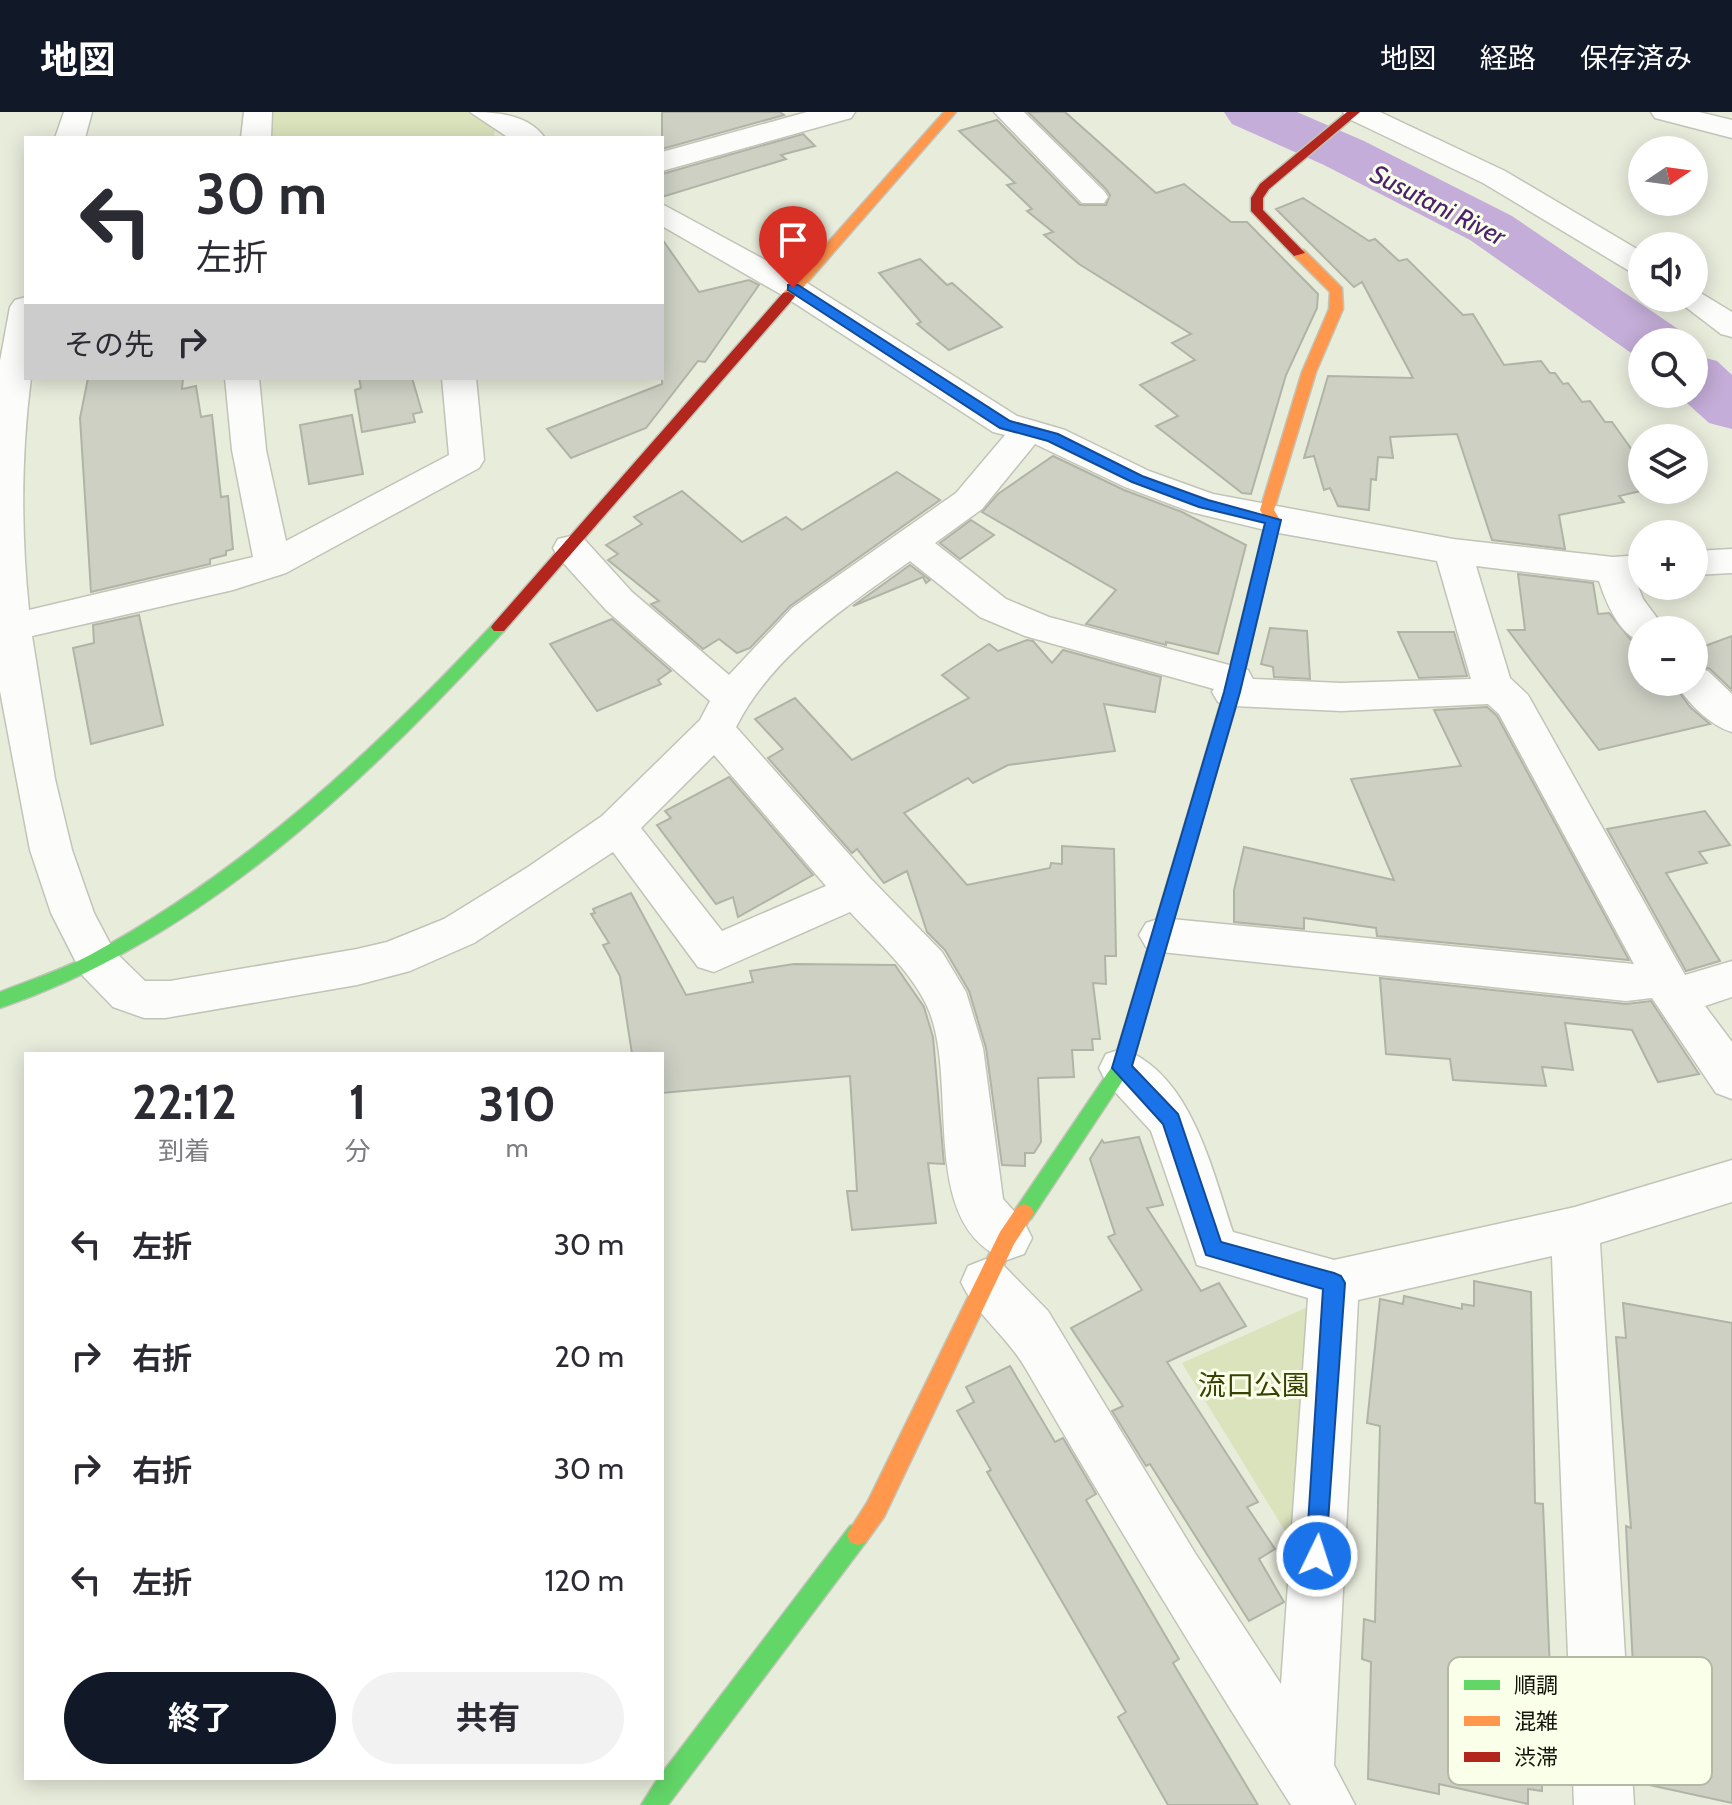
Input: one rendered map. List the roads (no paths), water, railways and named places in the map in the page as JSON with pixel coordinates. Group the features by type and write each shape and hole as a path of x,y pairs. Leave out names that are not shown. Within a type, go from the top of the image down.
{"street":[{"path":"71,136 78,112"},
{"path":"256,136 258,112"},
{"path":"484,112 521,136"},
{"path":"664,161 719,143 841,112"},
{"path":"0,1000 97,959 265,849 359,771 449,682 571,548 793,288 950,112"},
{"path":"1008,112 1093,197"},
{"path":"1665,112 1732,129"},
{"path":"653,1805 699,1740 820,1588 876,1509 997,1260 1122,1068 1233,686 1273,520 1267,510 1309,372 1336,309 1337,291 1257,211 1257,198 1264,187 1351,115 1494,177 1628,257"},
{"path":"664,214 793,288 1005,424 1053,438 1137,479 1191,499 1273,520 1453,551 1628,569 1626,604 1636,616"},
{"path":"1708,290 1732,305"},
{"path":"1708,310 1732,327"},
{"path":"24,317 4,413 5,530 14,750 40,811 60,875 97,959 130,995 157,1001 394,958 459,931 487,914 617,827 723,714 805,617 969,501 1027,431"},
{"path":"242,380 249,450 273,564"},
{"path":"10,628 233,577 273,564 467,460 459,380"},
{"path":"909,541 993,608 1038,627 1233,686 1341,697 1479,693 1492,685"},
{"path":"571,548 723,714 856,891 926,965 950,1005 960,1048 974,1182 997,1260 1030,1328 1175,1573 1314,1787"},
{"path":"1453,551 1492,685 1514,705 1670,988 1732,1079"},
{"path":"1708,562 1732,561"},
{"path":"1708,695 1732,718"},
{"path":"617,827 714,954 856,891"},
{"path":"1161,935 1670,988 1732,979"},
{"path":"1122,1068 1171,1120 1214,1249 1334,1283 1575,1229 1732,1181"},
{"path":"1575,1229 1597,1657"},
{"path":"1314,1787 1334,1283"},
{"path":"1603,1785 1604,1805"}],"waterway":[{"name":"Susutani River","path":"1251,112 1344,153 1491,228 1636,328"},
{"name":"Susutani River","path":"1708,388 1732,409"}],"park label":[{"name":"流口公園","path":"1254,1385"}]}
